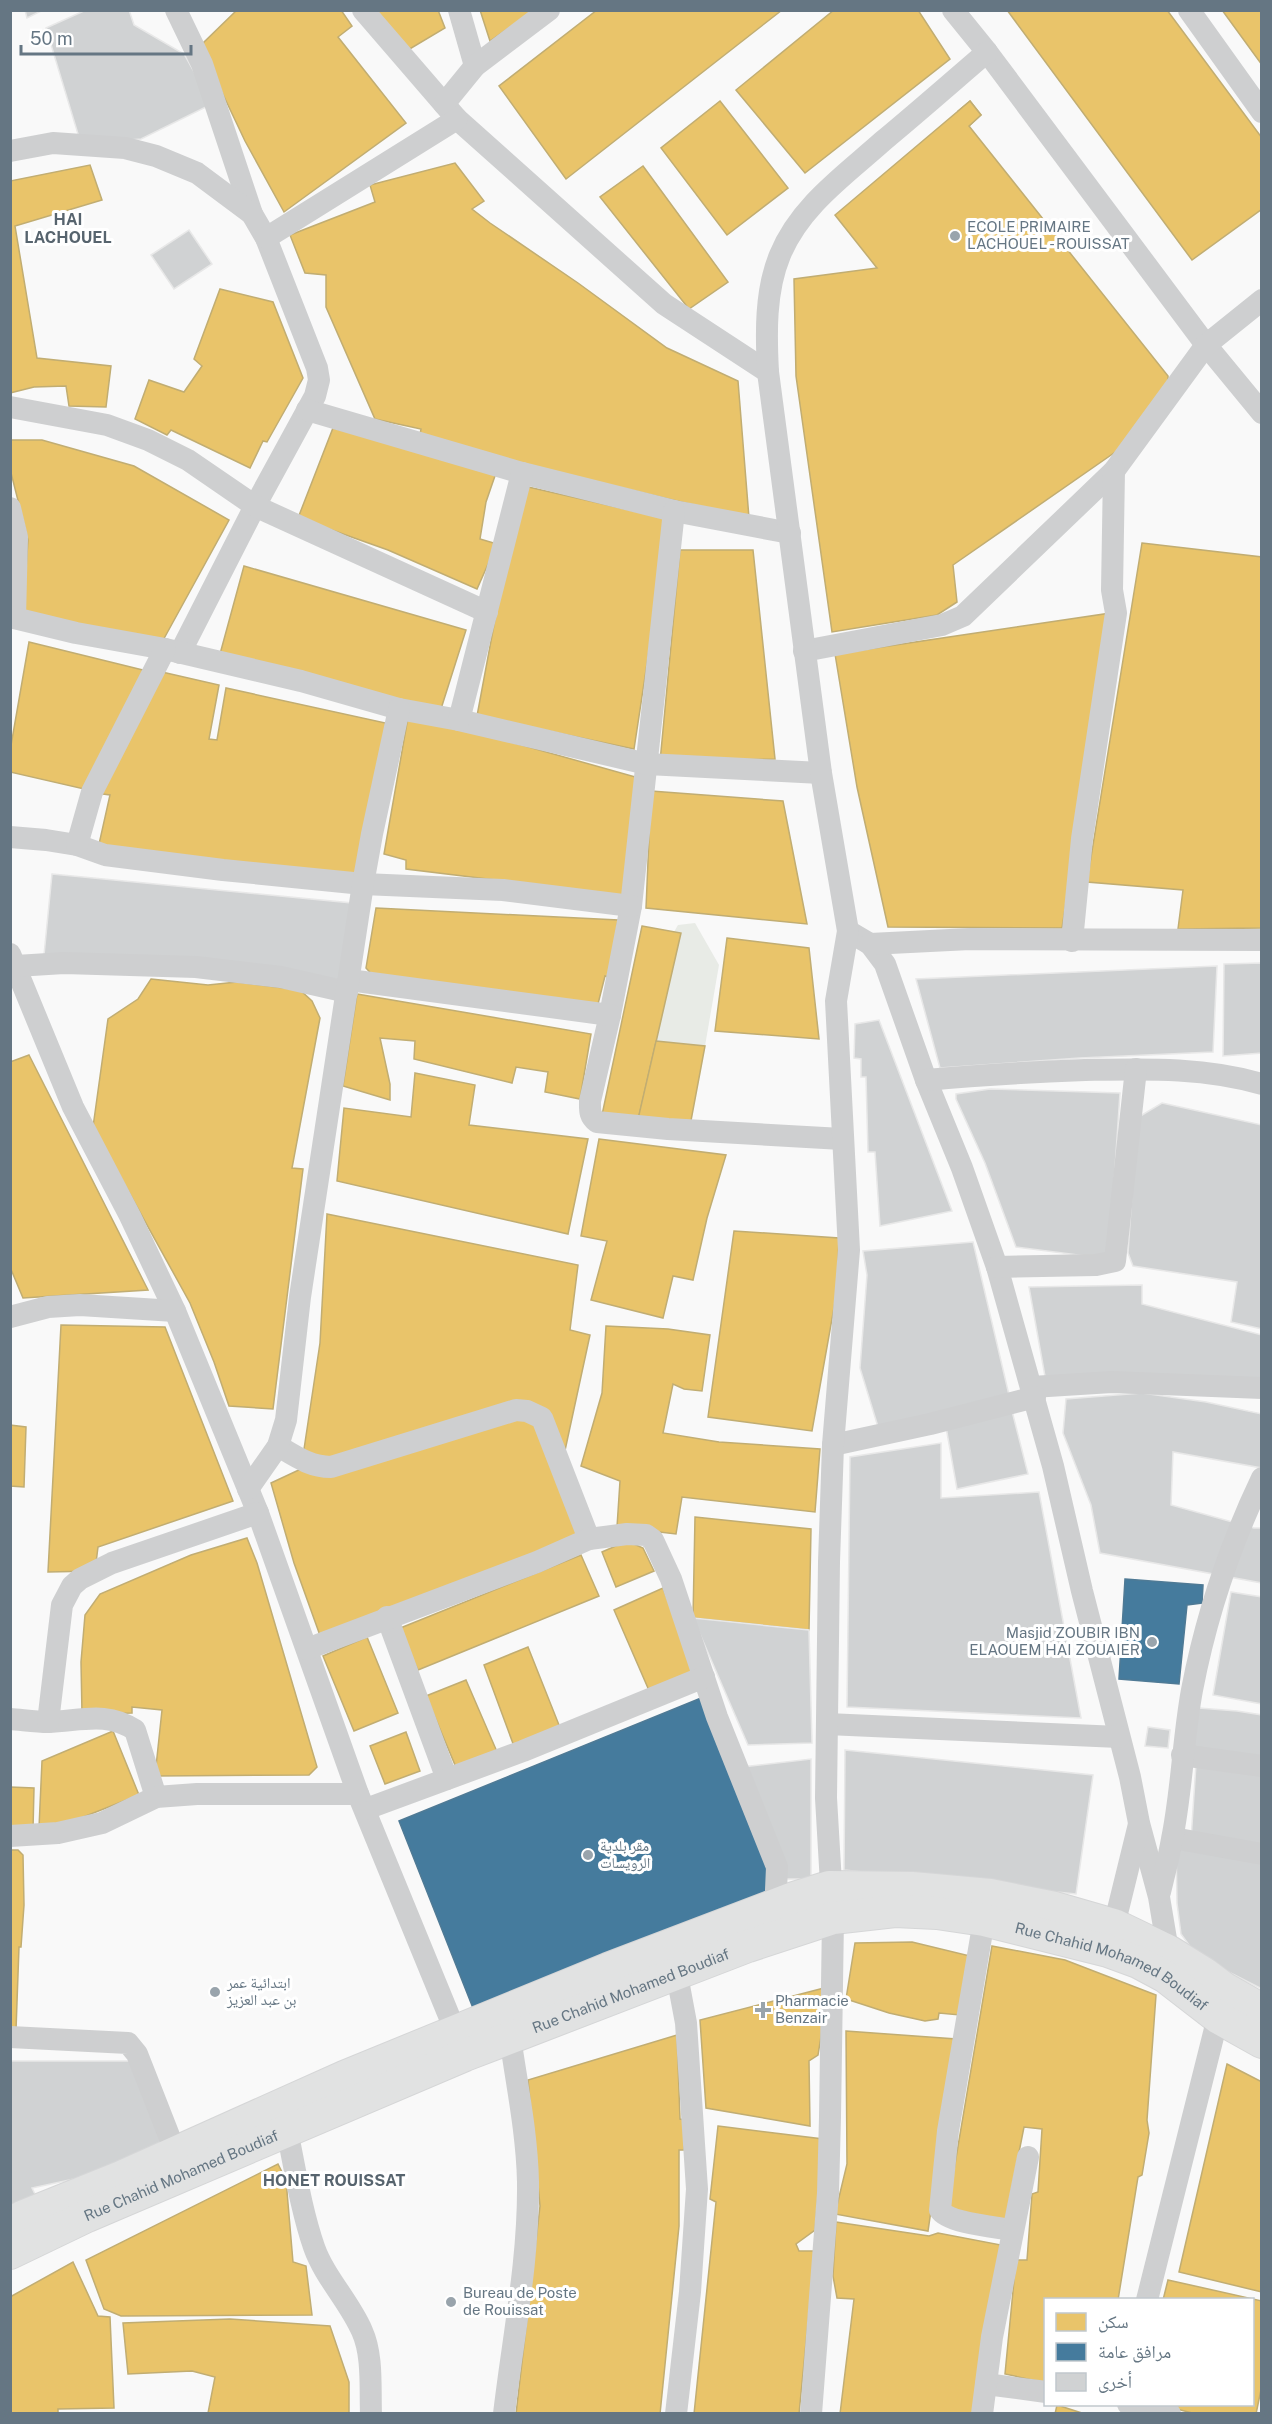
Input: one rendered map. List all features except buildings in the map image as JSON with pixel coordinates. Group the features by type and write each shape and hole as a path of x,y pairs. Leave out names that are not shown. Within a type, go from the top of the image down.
{"main road":[{"name":"Rue Chahid Mohamed Boudiaf","path":"461,2044 510,2037 791,1899 829,1887 912,1888 990,1895 1055,1908 1111,1938 1138,1962 1167,1964 1222,2004 1262,2042"},
{"name":"Rue Chahid Mohamed Boudiaf","path":"10,2253 283,2118 674,1958 748,1946 832,1918 895,1911 937,1913 1111,1938"},
{"name":"Rue Chahid Mohamed Boudiaf","path":"1222,2004 1262,2010"},
{"name":"Rue Chahid Mohamed Boudiaf","path":"10,2224 24,2216 121,2177 174,2151 283,2118"}],"street":[{"path":"78,845 92,792 255,506 315,396 319,380 317,368 266,238 252,214 202,64 184,31 176,10"},
{"path":"363,10 451,111 664,304 768,372"},
{"path":"459,10 476,66"},
{"path":"266,238 451,111 476,66 549,10"},
{"path":"953,10 987,52 1206,345 1262,413"},
{"path":"1189,10 1262,112"},
{"path":"811,2414 828,2193 832,1918 826,1798 833,1444 849,1250 836,1001 848,931 821,772 804,651 768,372 766,333 769,299 779,256 795,226 820,196 987,52"},
{"path":"10,151 52,143 124,148 156,156 197,173 252,214"},
{"path":"804,651 942,625 963,616 1114,471 1206,345 1262,300"},
{"path":"10,407 107,424 148,440 188,460 255,506 487,612"},
{"path":"307,410 522,473 674,511 790,533"},
{"path":"1072,941 1082,839 1116,613 1112,590 1114,471"},
{"path":"459,720 522,473"},
{"path":"10,507 17,537 13,617 76,633 172,651 301,681 399,710 459,720 647,764 821,772"},
{"path":"674,511 631,906 610,1016 590,1101 591,1118 597,1122 668,1129 842,1139"},
{"path":"248,1489 278,1446 286,1420 300,1297 363,884 399,710"},
{"path":"10,837 78,845 105,855 223,870 363,884 503,890 631,906"},
{"path":"848,931 870,944 885,964 997,1267 1033,1392 1130,1777 1139,1823 1159,1897 1167,1964"},
{"path":"870,944 970,939 1262,940"},
{"path":"461,2044 362,1802 258,1513 175,1311 130,1216 73,1107 15,974 64,963 196,967 610,1016"},
{"path":"926,1080 996,1074 1136,1069 1188,1070 1262,1084"},
{"path":"997,1267 1096,1265 1115,1261 1136,1069"},
{"path":"10,1317 48,1307 80,1305 175,1311"},
{"path":"833,1444 930,1424 1033,1392 1112,1382 1262,1388"},
{"path":"278,1446 307,1463 320,1467 331,1467 516,1410 527,1411 542,1418 590,1539"},
{"path":"1159,1897 1173,1838 1192,1688 1220,1582 1248,1506 1262,1478"},
{"path":"48,1722 62,1605 72,1587 80,1579 112,1563 258,1513"},
{"path":"307,1649 537,1562 590,1539 646,1535 652,1540 671,1579 717,1717 777,1867 776,1890 791,1899"},
{"path":"387,1617 447,1779"},
{"path":"10,1836 58,1833 102,1823 156,1797 197,1794 362,1802 447,1779 523,1751 704,1677"},
{"path":"10,1719 48,1722 112,1719 135,1730 156,1797"},
{"path":"827,1724 1119,1737"},
{"path":"1182,1755 1262,1766"},
{"path":"1111,1938 1139,1823"},
{"path":"1173,1838 1262,1854"},
{"path":"984,1920 950,2120 940,2210 946,2216 967,2222 1012,2230"},
{"path":"674,1958 686,2023 697,2189 690,2292 676,2414"},
{"path":"1148,2298 1222,2004"},
{"path":"10,2037 128,2043 137,2054 174,2151"},
{"path":"504,2414 524,2261 528,2181 523,2125 510,2037"},
{"path":"283,2118 304,2212 315,2249 364,2334 371,2414"},
{"path":"982,2414 992,2337 1028,2157"},
{"path":"986,2384 1044,2392"},
{"path":"1136,2406 1170,2414"}],"shaded area":[{"path":"695,923 719,965 705,1046 656,1041 681,933 674,932 678,925"}],"place":[{"name":"ECOLE PRIMAIRE LACHOUEL - ROUISSAT","path":"955,236"},
{"name":"Masjid ZOUBIR IBN ELAOUEM HAI ZOUAIER","path":"1152,1642"},
{"name":"مقر بلدية الرويسات","path":"588,1855"},
{"name":"ابتدائية عمر بن عبد العزيز","path":"215,1992"},
{"name":"Pharmacie Benzair","path":"763,2010"},
{"name":"Bureau de Poste de Rouissat","path":"451,2302"}],"district":[{"name":"HAI LACHOUEL","path":"68,228"},
{"name":"HONET ROUISSAT","path":"334,2180"}]}
